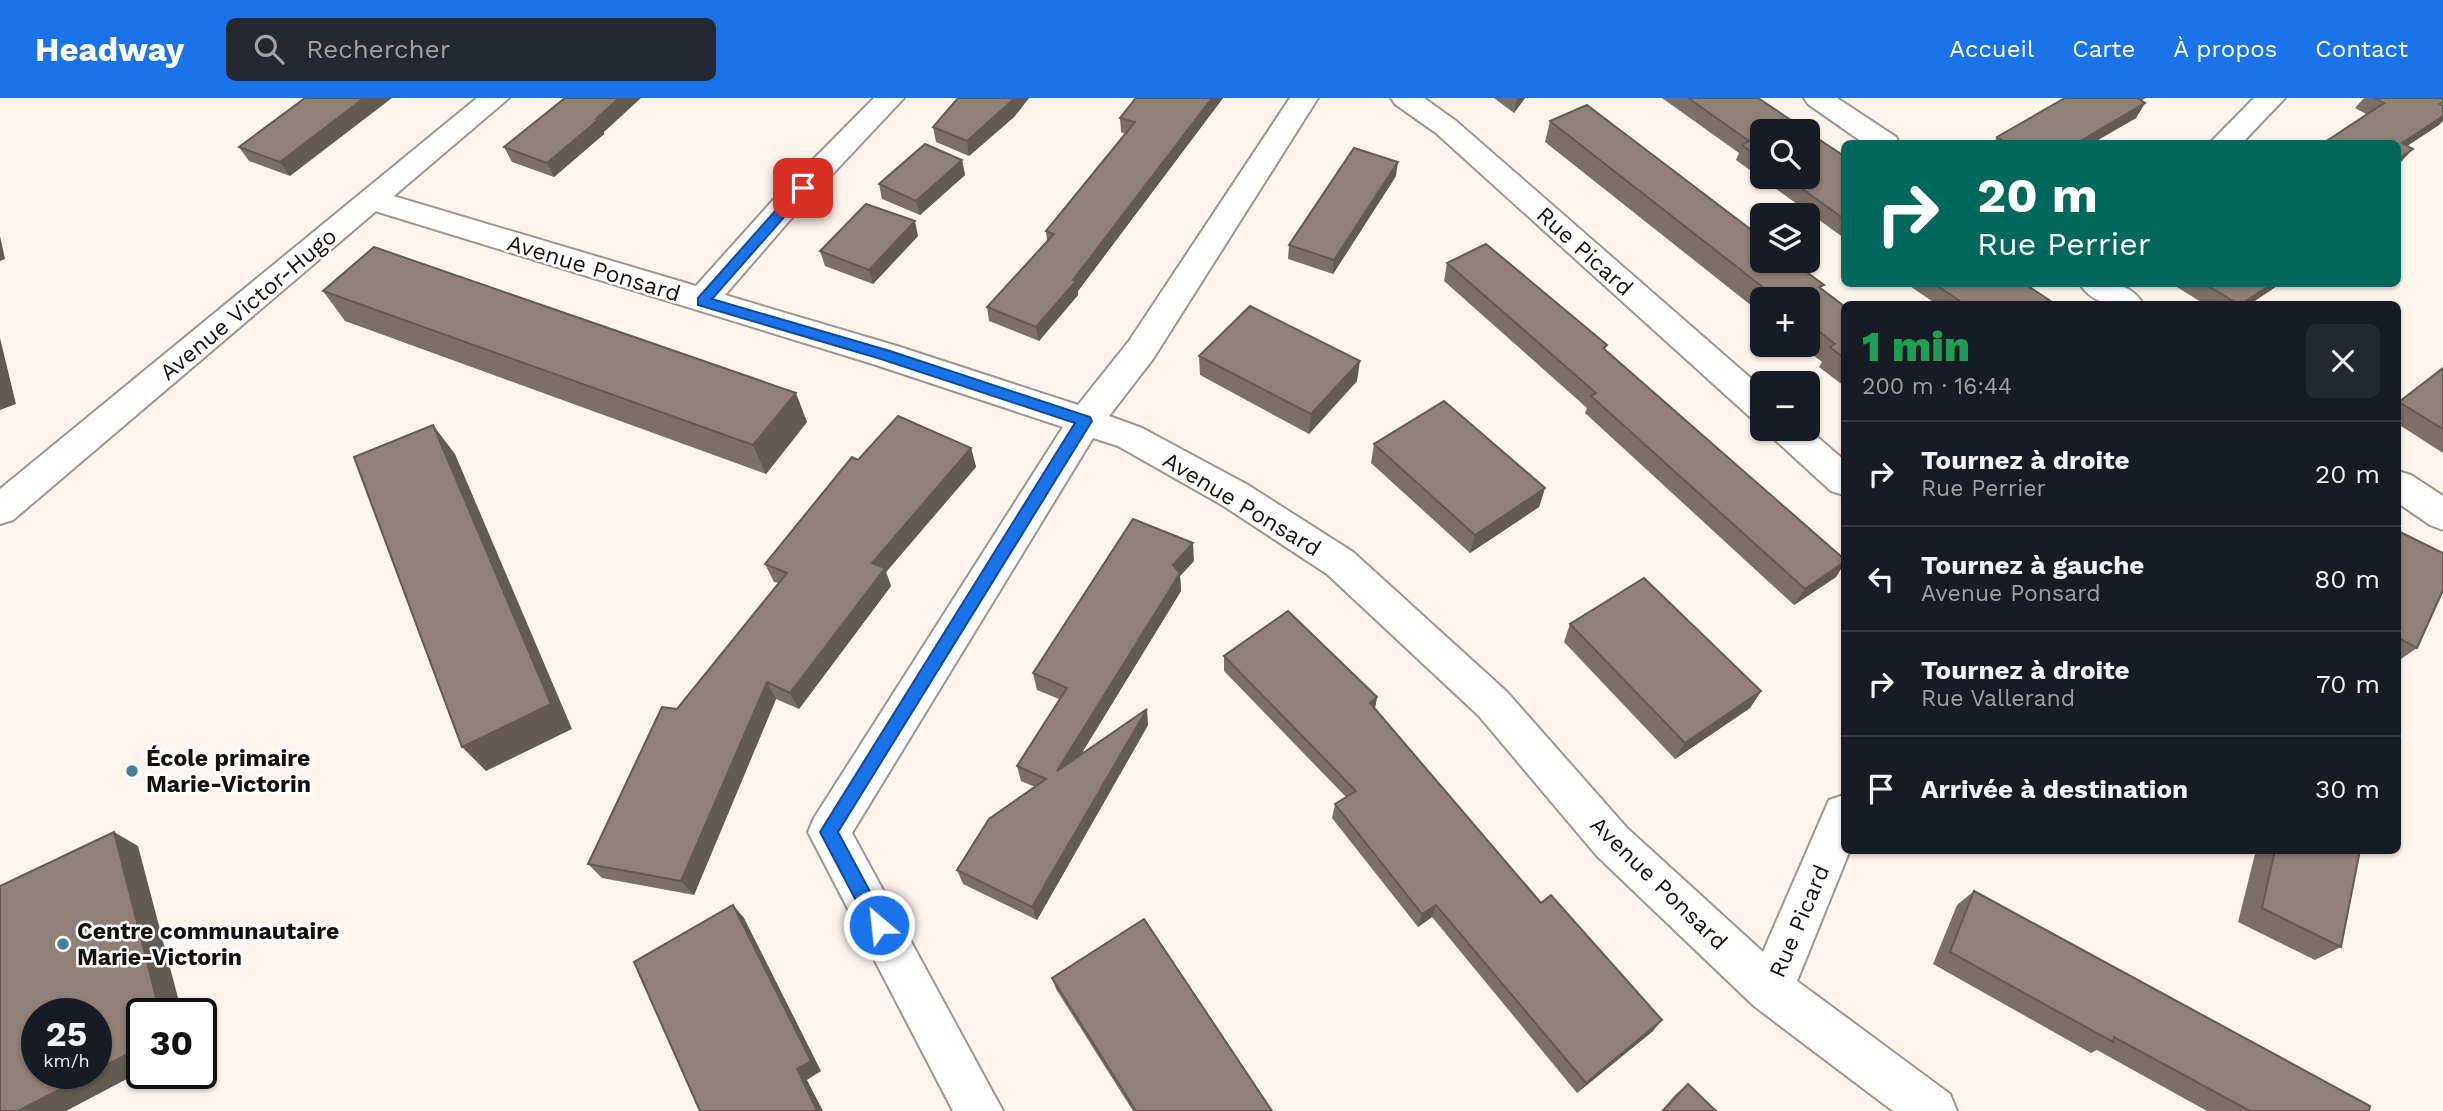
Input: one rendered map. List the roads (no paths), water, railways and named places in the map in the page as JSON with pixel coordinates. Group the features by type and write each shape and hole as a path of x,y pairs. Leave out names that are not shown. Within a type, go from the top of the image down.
{"street":[{"name":"Avenue Victor-Hugo","path":"0,510 495,98"},
{"path":"702,301 785,206 890,98"},
{"path":"979,1111 829,832 1084,421 1141,350 1304,98"},
{"name":"Rue Picard","path":"1405,98 1446,127 1750,397"},
{"path":"1818,98 1880,140"},
{"path":"2227,140 2271,98"},
{"name":"Avenue Ponsard","path":"373,200 885,355 1084,421 1130,437 1235,495 1340,563 1493,704 1612,842 1770,990 1933,1111"},
{"path":"2101,287 2122,301"},
{"path":"1799,441 1841,478"},
{"path":"2401,487 2443,515"},
{"name":"Rue Picard","path":"1770,990 1841,821"}],"place":[{"name":"École primaire Marie-Victorin","path":"132,771"},
{"name":"Centre communautaire Marie-Victorin","path":"63,944"}]}
